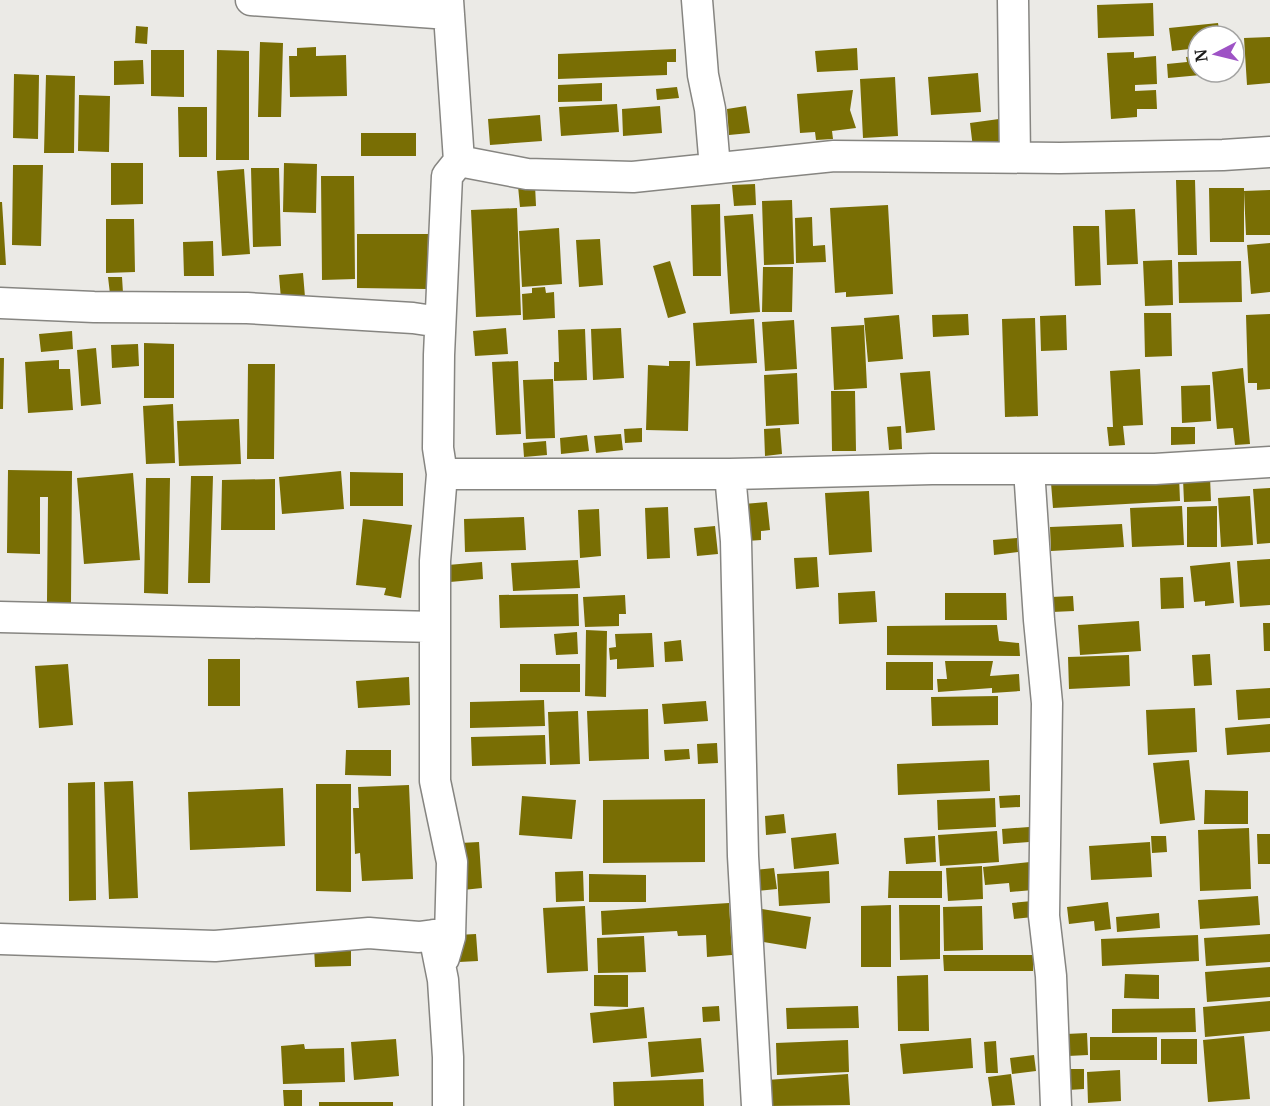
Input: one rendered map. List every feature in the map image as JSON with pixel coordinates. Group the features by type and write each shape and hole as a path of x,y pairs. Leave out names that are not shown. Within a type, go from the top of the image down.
{"street":[{"path":"251,0 448,7 459,161 447,176 440,322 438,448 442,474 435,561 435,781 452,862 450,937 444,958 434,935"},
{"path":"697,0 703,75 710,109 715,168"},
{"path":"1013,0 1015,157"},
{"path":"459,161 527,174 633,177 834,156 1060,158 1270,152"},
{"path":"0,303 94,307 247,308 403,317 440,322"},
{"path":"442,474 730,474 920,469 1155,469 1270,462"},
{"path":"1029,469 1047,703 1044,916 1051,976 1056,1106"},
{"path":"730,474 736,541 744,856 757,1106"},
{"path":"0,617 435,627"},
{"path":"0,939 215,946 369,933 419,937 434,935"},
{"path":"434,935 442,980 448,1058 448,1106"}],"building":[{"path":"1153,3 1154,36 1098,38 1097,5"},
{"path":"136,26 148,27 147,44 135,43"},
{"path":"1186,26 1186,49 1172,51 1169,28"},
{"path":"1270,37 1270,83 1247,85 1246,38"},
{"path":"260,42 283,43 281,117 258,117"},
{"path":"316,47 316,56 346,55 347,96 290,97 289,56 297,56 297,48"},
{"path":"857,48 858,70 817,72 815,51"},
{"path":"676,49 676,62 667,62 667,75 558,79 558,54"},
{"path":"151,50 184,50 184,97 151,96"},
{"path":"217,50 249,51 249,160 216,160"},
{"path":"1134,52 1134,58 1156,56 1157,84 1135,85 1135,91 1156,90 1157,109 1137,109 1137,117 1111,119 1107,53"},
{"path":"143,60 144,84 114,85 114,61"},
{"path":"1186,62 1186,76 1168,78 1167,64"},
{"path":"978,73 981,112 931,115 928,77"},
{"path":"14,74 39,75 38,139 13,138"},
{"path":"46,75 75,76 74,153 44,153"},
{"path":"895,77 898,136 863,138 860,79"},
{"path":"602,83 602,101 558,102 558,85"},
{"path":"677,87 679,98 657,100 656,89"},
{"path":"853,90 850,110 856,128 832,131 833,139 816,140 815,132 800,133 797,94"},
{"path":"79,95 110,96 109,152 78,151"},
{"path":"617,104 619,132 561,136 559,107"},
{"path":"660,106 662,133 623,136 622,109"},
{"path":"746,106 750,133 729,135 727,109"},
{"path":"178,107 207,107 207,157 179,157"},
{"path":"540,115 542,141 490,145 488,119"},
{"path":"999,119 1003,144 973,148 970,123"},
{"path":"361,133 416,133 416,156 361,156"},
{"path":"111,163 143,163 143,204 111,205"},
{"path":"284,163 317,164 316,213 283,212"},
{"path":"13,165 43,165 41,246 12,245"},
{"path":"251,168 279,168 281,246 253,247"},
{"path":"244,169 250,254 222,256 217,171"},
{"path":"321,176 354,176 355,279 322,280"},
{"path":"1176,180 1195,180 1197,255 1178,255"},
{"path":"755,184 756,205 734,206 732,185"},
{"path":"535,185 536,206 520,207 518,186"},
{"path":"1209,188 1244,188 1244,242 1210,242"},
{"path":"1270,190 1270,235 1246,235 1244,191"},
{"path":"792,200 794,264 764,265 762,201"},
{"path":"0,202 2,202 6,265 0,265"},
{"path":"720,204 721,276 693,276 691,205"},
{"path":"888,205 893,294 846,297 846,292 835,293 830,208"},
{"path":"517,208 521,315 476,317 471,210"},
{"path":"1135,209 1138,264 1107,265 1105,210"},
{"path":"753,214 760,312 730,314 724,216"},
{"path":"812,217 813,246 825,245 826,262 796,263 795,218"},
{"path":"106,219 134,219 135,272 106,273"},
{"path":"1073,226 1099,226 1101,285 1075,286"},
{"path":"559,228 562,284 522,287 519,231"},
{"path":"357,234 428,234 427,289 357,288"},
{"path":"600,239 603,285 579,287 576,240"},
{"path":"213,241 214,276 184,276 183,242"},
{"path":"1270,243 1270,292 1251,294 1247,245"},
{"path":"1172,260 1173,305 1145,306 1143,261"},
{"path":"670,261 686,313 668,318 653,266"},
{"path":"1241,261 1242,302 1179,303 1178,262"},
{"path":"763,267 793,267 792,312 762,312"},
{"path":"303,273 305,297 281,299 279,275"},
{"path":"108,277 122,277 123,293 110,294"},
{"path":"545,287 546,293 554,292 555,318 523,320 522,294 532,293 532,288"},
{"path":"1144,313 1171,313 1172,356 1145,357"},
{"path":"968,314 969,335 933,337 932,315"},
{"path":"1270,314 1270,389 1257,390 1257,383 1248,383 1246,315"},
{"path":"899,315 903,359 868,362 864,318"},
{"path":"1066,315 1067,350 1041,351 1040,316"},
{"path":"1035,318 1038,416 1005,417 1002,319"},
{"path":"754,319 757,363 696,366 693,323"},
{"path":"794,320 797,369 765,371 762,322"},
{"path":"864,325 867,388 834,390 831,327"},
{"path":"506,328 508,354 475,356 473,331"},
{"path":"621,328 624,378 593,380 591,329"},
{"path":"585,329 587,380 554,381 554,362 559,362 558,330"},
{"path":"72,331 73,349 41,352 39,334"},
{"path":"144,343 174,344 174,398 144,398"},
{"path":"138,344 139,366 112,368 111,345"},
{"path":"96,348 101,404 81,406 77,350"},
{"path":"0,358 4,358 3,409 0,409"},
{"path":"59,360 59,369 70,369 73,410 28,413 25,362"},
{"path":"518,361 521,434 496,435 492,362"},
{"path":"669,361 690,361 688,431 646,430 648,365 669,366"},
{"path":"248,364 275,364 274,459 247,459"},
{"path":"1243,368 1250,444 1235,445 1233,428 1217,429 1212,372"},
{"path":"1140,369 1143,425 1123,426 1125,445 1109,446 1107,427 1113,427 1110,371"},
{"path":"930,371 935,430 906,433 900,373"},
{"path":"797,373 799,424 766,426 764,375"},
{"path":"553,379 555,438 526,439 523,380"},
{"path":"1210,385 1211,421 1182,423 1181,386"},
{"path":"831,391 855,391 856,451 832,451"},
{"path":"173,404 175,463 146,464 143,406"},
{"path":"239,419 241,464 179,466 177,421"},
{"path":"901,426 902,449 889,450 887,427"},
{"path":"1171,427 1195,427 1195,444 1171,445"},
{"path":"642,428 642,442 625,443 624,429"},
{"path":"780,428 782,454 765,456 764,429"},
{"path":"621,434 623,450 596,453 594,436"},
{"path":"587,435 589,451 561,454 560,438"},
{"path":"546,441 547,455 524,457 523,443"},
{"path":"8,470 72,471 71,603 47,602 48,497 40,497 40,554 7,553"},
{"path":"341,471 344,509 282,514 279,477"},
{"path":"350,472 403,473 403,506 350,506"},
{"path":"133,473 140,560 84,564 77,478"},
{"path":"191,476 213,476 210,583 188,583"},
{"path":"1179,476 1180,501 1053,508 1051,483"},
{"path":"1210,477 1211,501 1184,502 1183,479"},
{"path":"146,478 170,478 168,594 144,593"},
{"path":"275,479 275,530 221,530 222,480"},
{"path":"1270,488 1270,543 1257,544 1253,489"},
{"path":"869,491 872,552 829,555 825,493"},
{"path":"1250,496 1253,545 1221,547 1218,498"},
{"path":"767,502 770,530 761,531 761,540 747,541 744,504"},
{"path":"1182,506 1184,545 1132,547 1130,508"},
{"path":"1217,506 1217,547 1187,547 1187,507"},
{"path":"668,507 670,558 647,559 645,508"},
{"path":"599,509 601,556 580,558 578,510"},
{"path":"524,517 526,550 465,552 464,519"},
{"path":"363,519 412,525 401,598 384,595 386,588 356,585"},
{"path":"1122,524 1124,547 1051,551 1050,527"},
{"path":"715,526 718,554 697,556 694,528"},
{"path":"1017,538 1018,552 994,555 993,540"},
{"path":"817,557 819,587 796,589 794,558"},
{"path":"1270,559 1270,605 1240,607 1237,561"},
{"path":"578,560 580,588 513,591 511,563"},
{"path":"482,562 483,579 450,582 448,565"},
{"path":"1230,562 1234,603 1205,606 1205,601 1194,602 1190,566"},
{"path":"1183,577 1184,608 1161,609 1160,578"},
{"path":"875,591 877,622 839,624 838,593"},
{"path":"945,593 1006,593 1007,620 945,620"},
{"path":"578,594 579,626 500,628 499,595"},
{"path":"625,595 626,614 619,614 619,626 585,627 583,597"},
{"path":"1073,596 1074,611 1052,612 1051,597"},
{"path":"1139,621 1141,651 1080,655 1078,625"},
{"path":"1263,623 1270,623 1270,651 1264,651"},
{"path":"997,625 999,641 1019,643 1020,656 887,655 887,626"},
{"path":"586,630 607,631 606,697 585,696"},
{"path":"577,632 578,654 556,655 554,634"},
{"path":"652,633 654,667 617,669 617,659 610,660 609,648 616,647 615,634"},
{"path":"681,640 683,661 665,662 664,642"},
{"path":"1210,654 1212,685 1194,686 1192,655"},
{"path":"1129,655 1130,686 1069,689 1068,657"},
{"path":"208,659 240,659 240,706 208,706"},
{"path":"945,661 993,661 990,676 1019,674 1020,691 992,693 992,688 938,692 937,679 947,679"},
{"path":"886,662 933,662 933,690 886,690"},
{"path":"68,664 73,725 39,728 35,666"},
{"path":"520,664 580,664 580,692 520,692"},
{"path":"409,677 410,705 358,708 356,681"},
{"path":"1270,688 1270,718 1238,720 1236,690"},
{"path":"998,696 998,725 932,726 931,697"},
{"path":"544,700 545,726 470,728 470,702"},
{"path":"706,701 708,721 664,724 662,704"},
{"path":"1195,708 1197,752 1148,755 1146,710"},
{"path":"648,709 649,759 589,761 587,711"},
{"path":"578,711 580,764 550,765 548,712"},
{"path":"1270,724 1270,752 1227,755 1225,728"},
{"path":"545,735 546,764 472,766 471,737"},
{"path":"717,743 718,763 698,764 697,744"},
{"path":"689,749 690,759 665,761 664,750"},
{"path":"346,750 391,750 391,776 345,775"},
{"path":"989,760 990,791 898,795 897,764"},
{"path":"1189,760 1195,820 1160,824 1153,763"},
{"path":"133,781 138,898 109,899 104,782"},
{"path":"95,782 96,900 69,901 68,783"},
{"path":"316,784 351,784 351,892 316,891"},
{"path":"409,785 413,879 362,881 360,853 355,854 353,808 359,808 358,787"},
{"path":"283,788 285,846 190,850 188,792"},
{"path":"1205,790 1248,791 1248,824 1204,824"},
{"path":"1020,795 1020,807 1000,808 999,796"},
{"path":"522,796 576,800 572,839 519,835"},
{"path":"995,798 996,827 938,830 937,800"},
{"path":"705,799 705,862 603,863 603,800"},
{"path":"784,814 786,833 766,835 765,816"},
{"path":"1029,827 1029,842 1003,844 1002,829"},
{"path":"1249,828 1251,889 1200,891 1198,830"},
{"path":"997,831 999,862 940,866 938,835"},
{"path":"836,833 839,864 794,869 791,838"},
{"path":"1257,834 1270,834 1270,864 1258,864"},
{"path":"935,836 936,862 906,864 904,838"},
{"path":"1151,836 1166,836 1167,852 1152,853"},
{"path":"479,842 482,888 463,890 460,843"},
{"path":"1150,842 1152,877 1091,880 1089,846"},
{"path":"1030,862 1033,890 1010,892 1009,883 985,885 983,867"},
{"path":"982,866 983,899 948,901 946,868"},
{"path":"774,868 777,889 758,891 755,870"},
{"path":"583,871 584,901 556,902 555,872"},
{"path":"829,871 830,903 779,906 777,874"},
{"path":"889,871 942,871 942,898 888,898"},
{"path":"589,874 646,875 646,902 589,902"},
{"path":"1258,896 1260,925 1200,929 1198,900"},
{"path":"1032,901 1033,917 1014,919 1012,903"},
{"path":"1108,902 1111,929 1095,931 1094,921 1069,924 1067,907"},
{"path":"729,903 732,955 707,957 706,935 678,936 677,931 602,935 601,911"},
{"path":"891,905 891,967 861,967 861,906"},
{"path":"899,905 940,905 940,959 900,960"},
{"path":"585,906 588,971 547,973 543,908"},
{"path":"982,906 983,950 944,951 943,907"},
{"path":"762,909 811,917 806,949 757,941"},
{"path":"1159,913 1160,928 1117,932 1116,917"},
{"path":"476,934 478,961 459,962 457,935"},
{"path":"1270,934 1270,962 1206,966 1204,938"},
{"path":"1198,935 1199,961 1102,966 1101,939"},
{"path":"644,936 646,972 598,973 597,938"},
{"path":"351,946 351,966 315,967 314,947"},
{"path":"943,955 1033,955 1033,971 944,971"},
{"path":"1270,967 1270,997 1207,1002 1205,972"},
{"path":"1125,974 1159,975 1159,999 1124,998"},
{"path":"594,975 628,975 628,1007 594,1006"},
{"path":"928,975 929,1031 898,1031 897,976"},
{"path":"1270,1001 1270,1031 1205,1037 1203,1007"},
{"path":"719,1006 720,1021 703,1022 702,1007"},
{"path":"858,1006 859,1028 787,1029 786,1008"},
{"path":"644,1007 647,1038 593,1043 590,1013"},
{"path":"1195,1008 1196,1032 1112,1033 1112,1009"},
{"path":"1087,1033 1088,1055 1068,1056 1066,1034"},
{"path":"1244,1036 1250,1099 1208,1102 1203,1040"},
{"path":"1090,1037 1157,1037 1157,1060 1090,1060"},
{"path":"701,1038 704,1072 651,1077 648,1042"},
{"path":"971,1038 973,1068 903,1074 900,1044"},
{"path":"396,1039 399,1076 354,1080 351,1042"},
{"path":"1161,1039 1197,1039 1197,1064 1161,1064"},
{"path":"848,1040 849,1072 777,1075 776,1043"},
{"path":"996,1041 998,1073 986,1073 984,1042"},
{"path":"304,1044 305,1049 344,1048 345,1082 283,1084 281,1046"},
{"path":"1034,1055 1036,1071 1012,1074 1010,1058"},
{"path":"1068,1069 1084,1069 1084,1089 1068,1090"},
{"path":"1120,1070 1121,1101 1088,1103 1087,1072"},
{"path":"848,1074 850,1105 769,1106 767,1080"},
{"path":"1011,1074 1015,1105 992,1106 988,1077"},
{"path":"703,1079 704,1106 614,1106 613,1082"},
{"path":"283,1090 302,1090 302,1106 284,1106"},
{"path":"319,1102 393,1102 393,1106 319,1106"}]}
